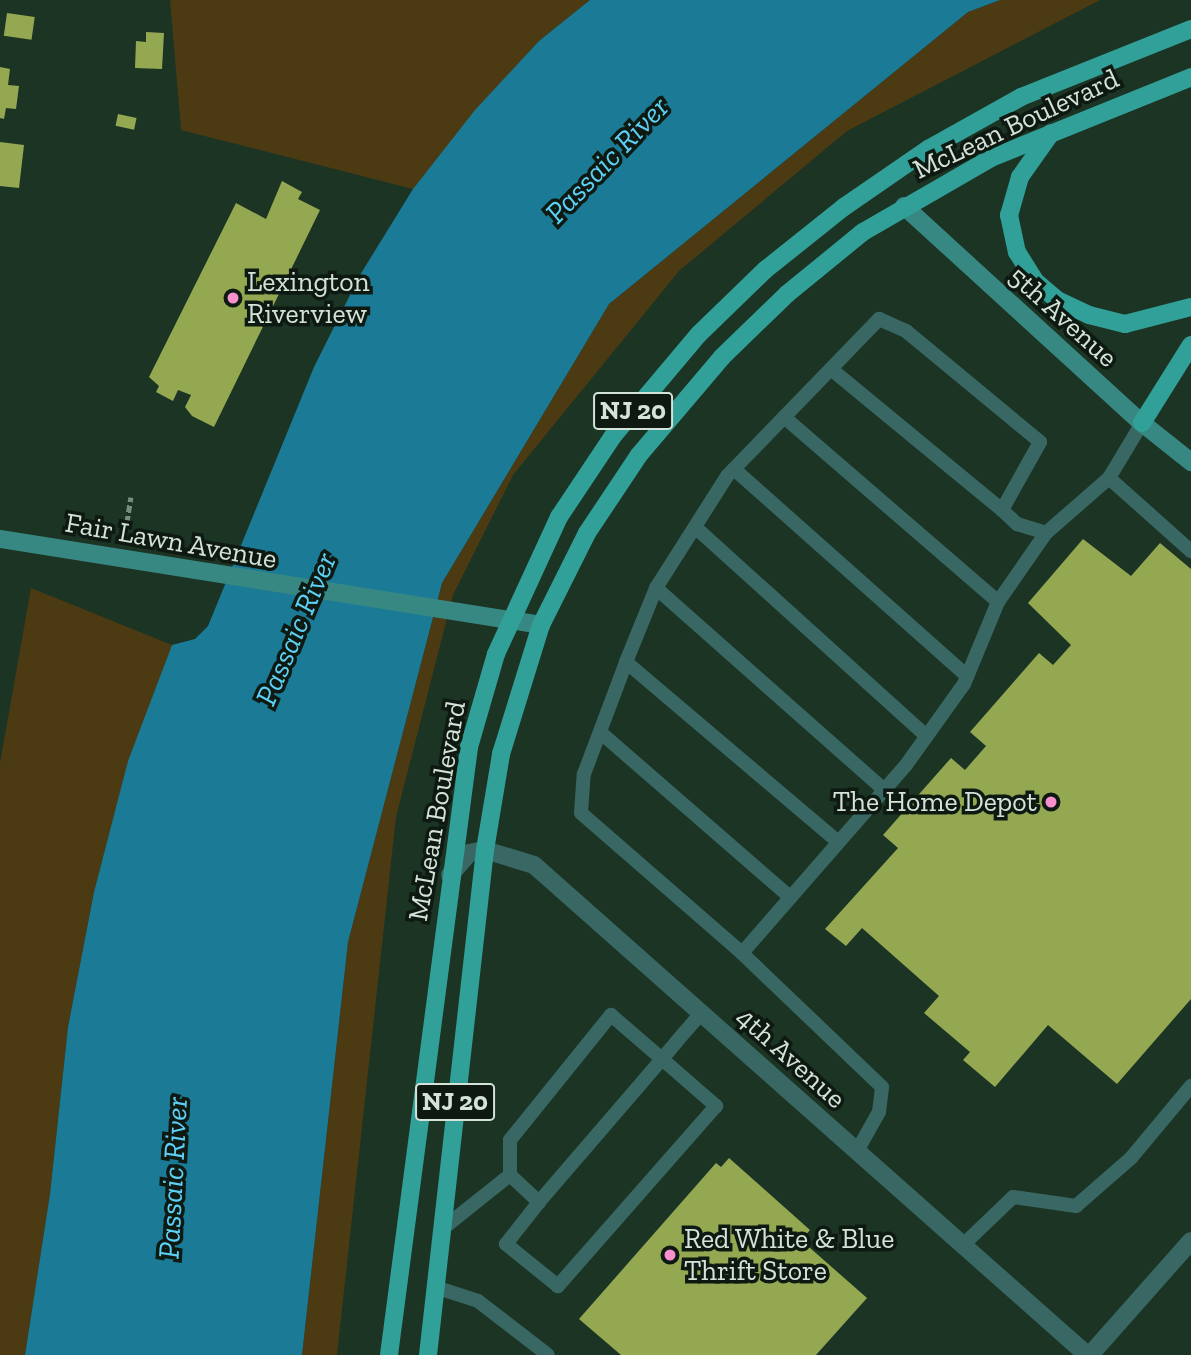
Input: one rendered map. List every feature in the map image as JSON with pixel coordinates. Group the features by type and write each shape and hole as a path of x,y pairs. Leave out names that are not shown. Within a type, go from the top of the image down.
{"main road":[{"name":"McLean Boulevard","path":"389,1355 450,875 470,747 496,654 559,517 613,436 699,334 765,270 882,179 973,122 1068,75 1191,29"},
{"name":"McLean Boulevard","path":"428,1355 485,850 509,719 541,625 612,492 693,389 787,294 863,232 991,158 1191,77"},
{"path":"1051,133 1020,177 1009,215 1017,252 1036,282 1069,306 1125,324 1191,307"},
{"name":"5th Avenue","path":"904,206 1142,423 1191,462"},
{"path":"1142,423 1191,345"},
{"name":"Fair Lawn Avenue","path":"0,539 140,564 489,613 541,625"}],"street":[{"path":"450,875 469,853 485,850"},
{"name":"4th Avenue","path":"485,850 534,865 1088,1355"},
{"path":"1088,1355 1191,1241"}],"lane":[{"path":"857,1151 879,1112 882,1087 742,953 581,813 584,774 656,588 695,527 734,469 879,319 906,331 1040,442 1002,510"},
{"path":"831,369 1017,524 1046,533"},
{"path":"784,417 998,602"},
{"path":"742,953 926,736 967,676 998,602 1046,533 1109,478 1142,423"},
{"path":"734,469 967,676"},
{"path":"1109,478 1191,551"},
{"path":"695,527 926,736"},
{"path":"656,588 883,789"},
{"path":"626,662 837,841"},
{"path":"600,732 790,897"},
{"path":"539,1202 510,1175 510,1140 611,1015 662,1059 716,1106 558,1286 506,1244 539,1202 662,1059 701,1013"},
{"path":"963,1245 1013,1197 1076,1206 1131,1158 1191,1086"},
{"path":"441,1230 510,1175"},
{"path":"435,1287 478,1301 548,1355"}],"path":[{"path":"125,533 131,497"}],"shaded area":[{"path":"170,0 590,0 539,41 475,111 413,189 181,130"},
{"path":"1000,0 1100,0 847,131 679,271 513,475 453,595 396,817 337,1355 302,1355 348,942 442,583 609,304 968,12"},
{"path":"31,588 172,645 128,762 94,892 68,1027 50,1194 25,1355 0,1355 0,763"}],"water":[{"name":"Passaic River","path":"590,0 1000,0 968,12 609,304 442,583 348,942 302,1355 25,1355 50,1194 68,1027 94,892 128,761 172,645 195,639 208,626 314,367 360,275 413,189 475,110 539,41"}],"building":[{"path":"7,13 35,17 32,40 4,36"},
{"path":"146,32 164,33 162,69 135,68 136,41 146,42"},
{"path":"0,67 10,69 8,85 19,86 16,109 6,108 4,119 0,118"},
{"path":"118,114 137,118 134,130 116,126"},
{"path":"0,142 24,145 19,188 0,186"},
{"name":"Lexington Riverview","path":"282,181 302,192 298,199 320,210 214,427 192,416 185,407 191,395 178,390 173,401 156,392 159,386 149,377 236,203 266,219"},
{"name":"The Home Depot","path":"1083,539 1131,576 1160,543 1191,569 1191,999 1117,1084 1048,1025 995,1087 963,1060 970,1052 924,1013 939,996 862,928 846,946 825,929 898,848 883,835 951,758 965,770 986,746 970,732 1039,653 1053,665 1071,645 1028,603"},
{"path":"729,1158 810,1230 801,1240 867,1298 816,1355 621,1355 579,1319 716,1163 721,1167"}],"place":[{"name":"Lexington Riverview","path":"233,298"},
{"name":"The Home Depot","path":"1051,802"},
{"name":"Red White & Blue Thrift Store","path":"670,1255"}]}
